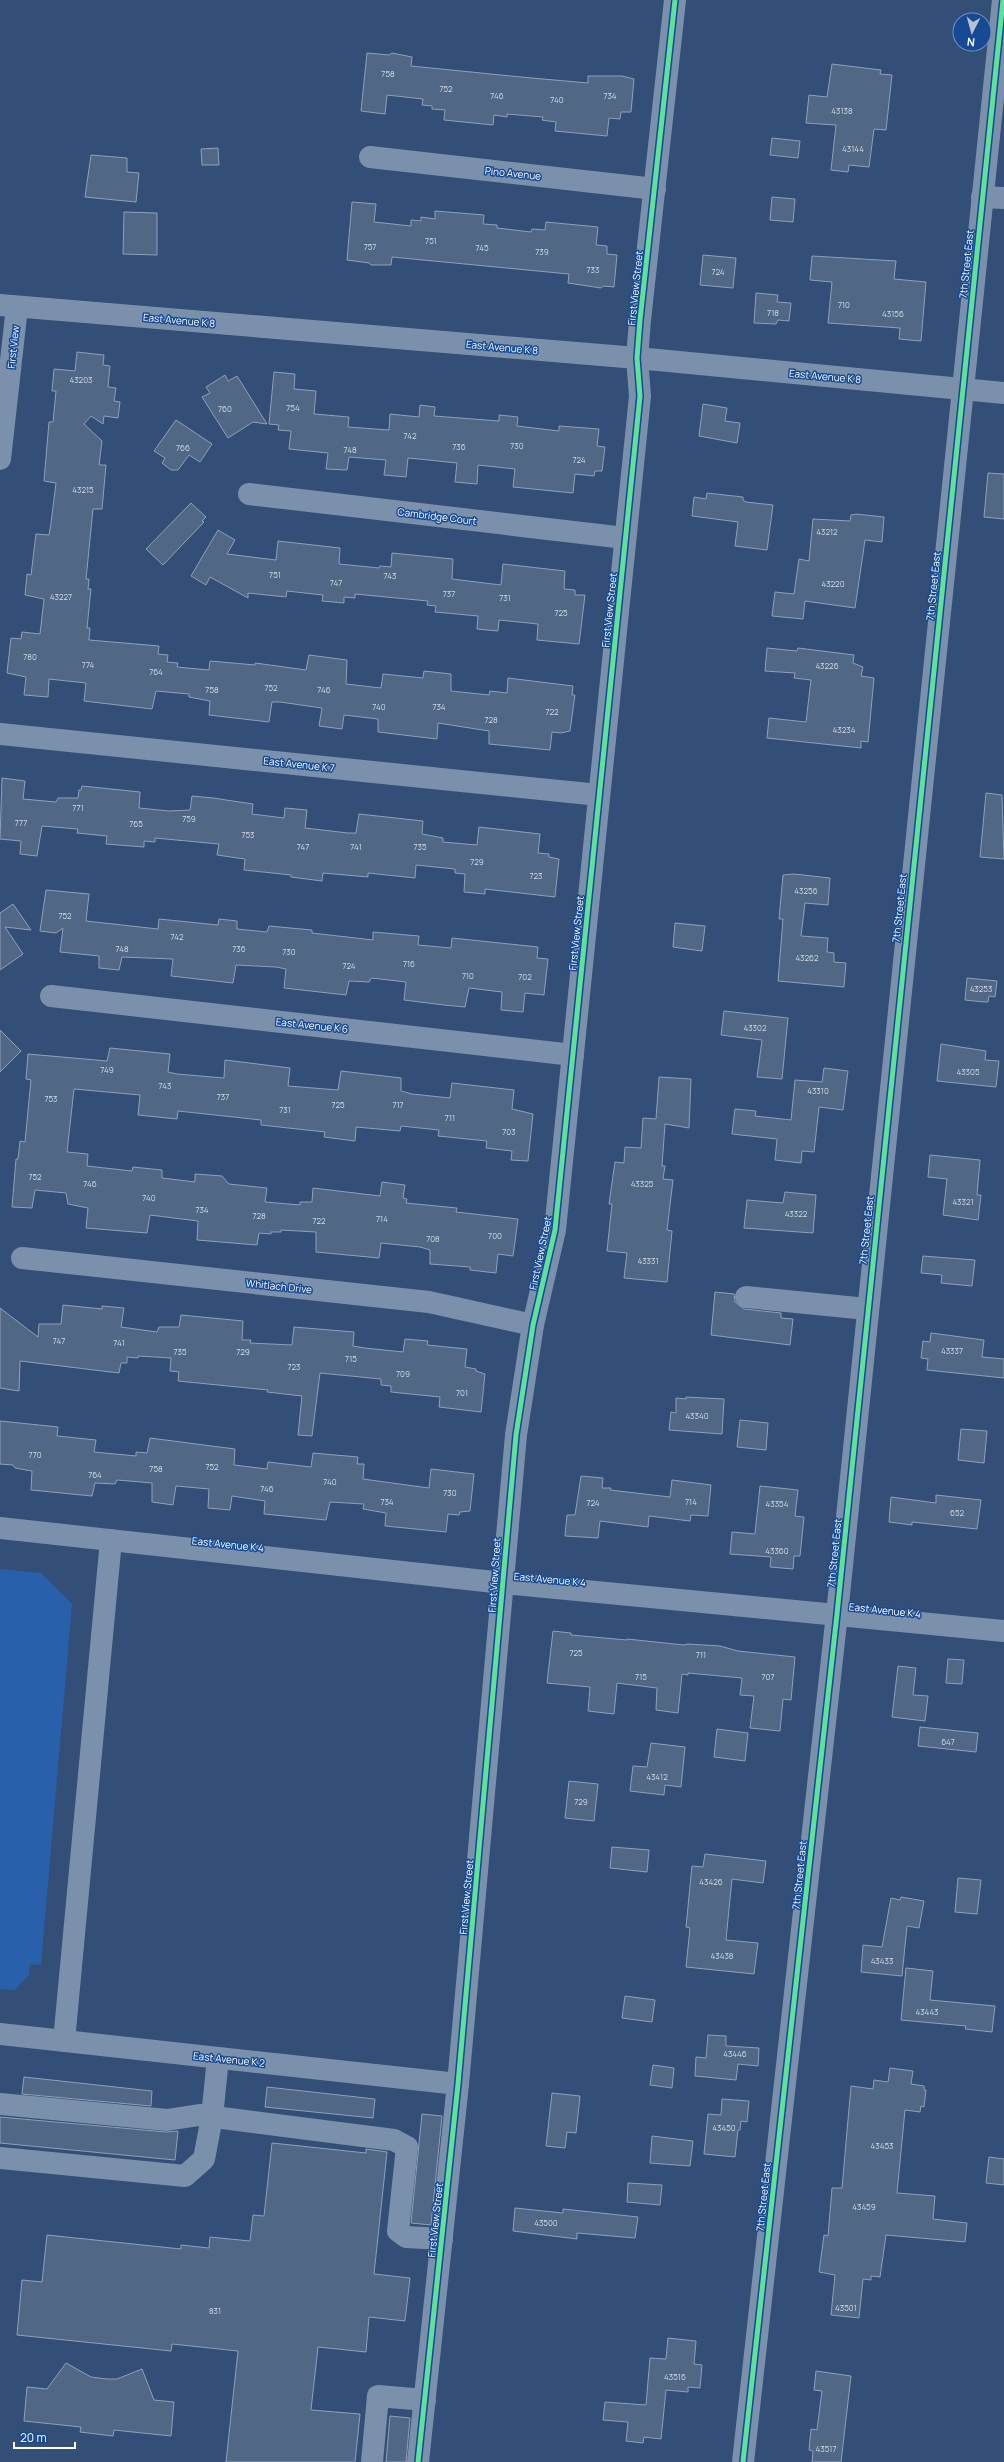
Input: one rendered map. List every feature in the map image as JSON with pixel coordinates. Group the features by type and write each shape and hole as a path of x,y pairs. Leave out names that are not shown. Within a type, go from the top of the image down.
{"street":[{"name":"First View Street","path":"418,2462 458,2084 516,1435 534,1325 555,1230 640,396 637,358 675,0"},
{"name":"7th Street East","path":"743,2462 837,1614 867,1309 982,197 997,125 1002,0"},
{"name":"Pino Avenue","path":"370,157 655,189"},
{"path":"982,197 1004,198"},
{"name":"East Avenue K 8","path":"9,306 637,358 1004,393"},
{"name":"First View","path":"0,459 9,306"},
{"name":"Cambridge Court","path":"249,494 626,538"},
{"name":"East Avenue K 7","path":"0,734 599,795"},
{"name":"East Avenue K 6","path":"51,996 573,1055"},
{"name":"Whitlach Drive","path":"22,1258 429,1302 534,1325"},
{"path":"746,1297 867,1309"},
{"name":"East Avenue K 4","path":"0,1528 503,1583 837,1614 1004,1632"},
{"path":"64,2041 111,1540"},
{"name":"East Avenue K 2","path":"0,2034 458,2084"},
{"path":"0,2158 185,2176 204,2159 212,2117 218,2058"},
{"path":"0,2104 167,2120 199,2115 394,2140 407,2147 398,2231 406,2237 442,2239"},
{"path":"372,2462 378,2396 425,2400"}],"shaded area":[{"path":"0,1569 41,1573 72,1604 41,1965 30,1964 29,1975 15,1990 0,1989"}],"building":[{"path":"367,53 389,55 392,53 412,57 411,66 521,77 588,83 588,76 622,76 634,79 631,112 621,112 620,119 609,118 607,136 555,131 556,122 542,120 543,117 507,114 507,117 494,115 493,125 444,120 445,110 432,109 432,106 422,105 423,99 387,95 385,114 361,111"},
{"path":"832,64 881,70 880,74 892,75 886,130 874,129 869,167 849,165 848,172 831,170 836,125 806,123 809,95 827,97"},
{"path":"772,138 800,141 798,158 770,155"},
{"path":"218,148 219,165 202,165 201,149"},
{"path":"91,155 127,158 127,172 139,173 136,202 85,197"},
{"path":"772,197 795,199 793,222 770,220"},
{"path":"352,202 376,204 374,222 411,226 411,220 421,221 421,217 435,219 435,211 484,215 483,224 497,225 497,228 531,232 532,229 545,230 546,222 598,227 596,245 607,246 607,254 617,255 614,287 603,286 601,288 568,283 569,274 392,257 391,265 371,265 369,263 347,260"},
{"path":"124,212 157,213 157,255 123,254"},
{"path":"703,255 736,258 733,288 700,285"},
{"path":"812,256 896,261 894,279 926,282 921,341 899,339 900,328 828,323 832,282 810,280"},
{"path":"756,293 778,295 777,302 791,303 789,321 778,320 776,324 754,323"},
{"path":"77,352 104,355 103,365 110,366 108,387 116,388 114,401 120,402 118,418 104,416 103,424 91,416 84,424 102,441 99,465 106,465 102,509 93,509 86,579 89,579 88,589 91,589 87,628 90,628 89,640 159,646 158,654 168,655 167,662 178,663 177,667 209,670 210,661 255,665 255,663 306,670 309,655 347,660 346,684 381,688 383,674 423,678 424,671 451,674 451,691 489,695 490,691 507,693 508,678 573,686 572,695 575,695 570,731 561,733 552,732 550,750 489,744 489,731 438,723 437,739 378,732 378,719 344,715 342,729 319,726 322,708 280,702 272,702 269,722 209,715 210,701 189,697 189,694 156,691 152,709 84,701 86,683 49,679 48,697 24,695 26,677 7,673 11,638 21,639 22,632 40,634 44,599 25,595 27,574 31,575 36,534 49,535 51,523 56,483 44,481 49,422 53,422 56,391 52,391 54,369 75,371"},
{"path":"274,372 295,374 294,389 316,391 314,414 349,417 348,427 389,430 390,414 419,417 420,405 435,407 434,416 499,421 499,415 518,417 517,426 559,431 559,426 599,429 597,446 605,447 602,471 595,471 594,476 575,474 573,493 513,487 515,469 478,465 477,484 455,482 457,463 419,459 408,458 406,477 384,475 386,460 349,457 347,470 326,469 328,453 289,449 291,431 278,430 279,425 269,424"},
{"path":"225,375 228,381 237,376 267,424 253,422 228,438 202,397 210,393 206,387"},
{"path":"703,404 727,408 725,421 740,423 737,443 699,436"},
{"path":"176,420 212,444 200,462 189,455 178,470 171,470 162,463 165,458 154,451"},
{"path":"988,473 1004,474 1004,519 984,517"},
{"path":"707,493 743,497 743,500 746,502 773,505 767,550 735,546 738,522 692,516 694,497 706,499"},
{"path":"191,503 206,517 202,521 204,522 163,565 146,549"},
{"path":"856,514 884,517 882,542 865,540 855,608 805,601 803,619 772,616 775,592 794,594 799,559 809,561 813,519 850,521 851,515"},
{"path":"218,530 235,540 227,554 276,560 278,541 340,548 339,564 379,568 380,566 391,567 392,553 453,559 452,579 501,585 503,564 565,571 564,589 575,590 575,595 585,595 579,644 537,640 538,624 499,620 498,631 477,629 478,616 435,612 436,606 427,605 428,601 355,594 355,598 344,597 344,603 322,601 323,595 287,591 286,597 248,593 248,598 210,577 206,585 191,576"},
{"path":"767,648 797,651 798,648 854,655 853,663 863,667 861,676 874,678 868,742 861,741 861,748 767,738 769,718 806,722 811,680 794,678 795,673 765,671"},
{"path":"2,778 25,781 23,799 56,802 58,798 78,798 79,790 81,790 82,786 140,792 139,808 169,811 190,810 192,796 213,798 253,804 252,814 284,818 285,808 307,810 305,828 348,833 356,833 359,814 423,821 422,834 443,838 443,842 477,845 479,827 540,834 538,853 549,854 549,857 559,859 555,897 485,889 485,894 464,892 465,874 455,873 455,869 416,865 415,878 368,873 368,877 323,873 322,881 291,877 291,875 244,870 245,859 217,855 219,844 155,838 155,842 144,841 144,847 106,844 107,836 77,833 78,829 42,826 37,856 20,854 21,841 0,839"},
{"path":"986,793 1002,795 1004,859 980,857"},
{"path":"794,874 830,878 828,905 805,903 801,936 828,938 827,952 834,953 834,962 846,963 844,987 778,981 783,919 779,919 783,875"},
{"path":"46,890 89,894 86,921 158,929 159,919 218,925 219,919 237,921 237,929 267,932 269,926 312,930 312,933 373,940 373,932 419,936 418,945 451,948 452,938 538,947 537,958 548,959 544,995 525,993 523,1012 501,1010 502,992 469,988 465,1007 444,1005 404,1000 406,982 371,978 369,982 349,981 346,995 284,988 286,969 276,967 236,965 233,983 171,976 173,959 122,957 119,970 99,968 99,956 60,952 63,928 56,933 40,931"},
{"path":"13,904 31,930 5,927 23,954 0,970 0,913"},
{"path":"675,923 705,926 702,951 673,947"},
{"path":"967,978 997,981 995,997 989,996 988,1002 965,1000"},
{"path":"724,1011 788,1018 782,1079 757,1077 762,1040 721,1035"},
{"path":"0,1030 21,1051 0,1072"},
{"path":"941,1044 986,1051 985,1060 999,1061 996,1087 937,1081"},
{"path":"110,1048 170,1054 168,1072 177,1074 224,1078 225,1060 290,1068 288,1086 338,1090 341,1071 401,1078 401,1091 412,1094 450,1098 452,1083 514,1090 512,1109 533,1114 528,1161 511,1160 512,1151 486,1148 487,1141 438,1136 439,1130 401,1126 400,1131 356,1127 355,1141 324,1137 325,1132 261,1125 261,1120 178,1111 177,1119 138,1115 140,1095 74,1089 67,1152 88,1154 87,1166 132,1171 133,1167 162,1170 162,1178 195,1182 195,1174 222,1176 229,1184 267,1188 265,1202 300,1205 300,1202 312,1202 313,1188 380,1196 382,1182 405,1185 403,1198 407,1199 406,1203 457,1208 456,1212 518,1219 513,1256 498,1254 496,1273 470,1270 470,1267 430,1264 430,1250 420,1247 381,1243 379,1258 316,1252 316,1232 281,1230 281,1232 271,1232 271,1234 259,1233 257,1245 197,1240 198,1221 150,1215 147,1233 86,1228 88,1208 68,1204 66,1193 35,1190 32,1208 12,1207 16,1159 18,1159 20,1141 25,1142 31,1080 26,1079 28,1054 107,1061"},
{"path":"824,1068 848,1071 843,1110 819,1107 814,1152 802,1151 801,1163 775,1160 777,1139 732,1134 735,1109 756,1111 755,1116 791,1120 795,1080 822,1082"},
{"path":"659,1077 691,1079 689,1128 665,1124 662,1166 665,1166 663,1179 673,1180 667,1230 672,1231 667,1282 624,1278 627,1253 607,1251 612,1204 609,1204 615,1162 624,1163 625,1147 641,1148 643,1118 656,1119"},
{"path":"930,1155 980,1160 977,1195 981,1195 978,1220 943,1215 947,1179 928,1177"},
{"path":"785,1192 816,1195 813,1233 744,1228 747,1200 783,1203"},
{"path":"923,1256 975,1260 972,1286 941,1283 942,1275 921,1273"},
{"path":"715,1292 734,1294 735,1302 744,1309 781,1313 781,1318 793,1319 790,1345 711,1335"},
{"path":"63,1305 102,1309 102,1306 124,1308 121,1327 157,1332 159,1327 179,1327 181,1315 243,1321 242,1340 251,1340 250,1343 292,1345 294,1327 354,1332 353,1346 365,1348 403,1352 405,1339 428,1341 427,1345 467,1349 465,1367 476,1369 476,1371 485,1374 481,1412 439,1407 440,1397 391,1392 391,1386 381,1385 381,1379 320,1373 312,1436 298,1435 302,1396 267,1392 268,1390 178,1381 179,1372 170,1371 171,1358 138,1356 138,1358 127,1357 127,1363 121,1363 119,1373 20,1361 19,1391 0,1388 0,1308 38,1337 39,1324 61,1324"},
{"path":"931,1333 984,1340 982,1357 1004,1359 1004,1378 927,1370 928,1359 921,1358 923,1341 930,1342"},
{"path":"686,1397 724,1399 722,1434 669,1430 671,1412 676,1413 676,1398 686,1399"},
{"path":"740,1420 768,1423 766,1450 737,1447"},
{"path":"0,1421 58,1427 57,1436 96,1440 94,1452 136,1456 136,1452 147,1453 150,1438 235,1449 234,1465 267,1469 268,1462 311,1467 313,1453 358,1457 357,1464 364,1464 363,1479 429,1488 431,1469 474,1474 470,1511 460,1512 459,1515 448,1514 446,1532 385,1526 386,1513 363,1509 364,1504 330,1502 326,1520 264,1514 265,1501 232,1496 230,1510 208,1508 209,1489 176,1486 173,1505 152,1502 152,1483 117,1480 115,1484 95,1483 92,1496 31,1490 32,1471 15,1468 13,1465 0,1464"},
{"path":"961,1429 987,1431 984,1463 958,1460"},
{"path":"581,1476 603,1478 602,1488 611,1488 610,1490 670,1497 672,1480 711,1485 708,1516 691,1515 690,1521 649,1516 648,1527 600,1521 598,1538 565,1536 567,1515 575,1515"},
{"path":"760,1486 798,1490 795,1516 804,1517 800,1556 794,1556 793,1569 770,1567 771,1557 730,1554 732,1532 755,1534"},
{"path":"936,1495 981,1500 977,1529 912,1522 912,1525 889,1522 891,1497 936,1503"},
{"path":"553,1631 571,1633 571,1635 684,1645 720,1646 738,1651 795,1657 791,1700 783,1699 780,1731 750,1728 754,1696 740,1695 742,1678 688,1673 688,1675 682,1674 678,1713 656,1710 657,1688 617,1683 614,1714 588,1711 590,1687 547,1683"},
{"path":"948,1659 964,1660 962,1684 946,1683"},
{"path":"898,1666 916,1668 913,1695 928,1696 925,1721 892,1717"},
{"path":"920,1727 978,1733 976,1752 918,1746"},
{"path":"717,1729 748,1733 745,1761 714,1757"},
{"path":"651,1743 685,1747 681,1787 665,1785 664,1795 630,1791 633,1766 647,1767"},
{"path":"569,1781 598,1784 594,1821 565,1818"},
{"path":"612,1847 649,1850 647,1872 610,1868"},
{"path":"705,1854 766,1861 763,1883 732,1879 726,1940 758,1943 754,1974 686,1967 690,1928 686,1927 692,1866 703,1867"},
{"path":"958,1878 981,1880 977,1914 955,1912"},
{"path":"901,1897 924,1901 919,1928 907,1926 902,1976 861,1972 863,1945 882,1947 891,1898 900,1900"},
{"path":"906,1968 933,1971 930,2000 995,2006 992,2032 965,2029 966,2026 901,2020"},
{"path":"625,1996 655,2000 652,2022 622,2018"},
{"path":"708,2035 726,2036 726,2046 759,2048 758,2066 738,2064 736,2080 695,2076 696,2057 706,2058"},
{"path":"653,2065 674,2068 672,2088 650,2085"},
{"path":"890,2068 913,2071 911,2084 924,2086 924,2090 926,2090 924,2107 921,2106 920,2112 905,2110 897,2193 935,2196 933,2219 967,2223 965,2242 886,2235 880,2277 871,2276 871,2280 863,2279 859,2318 831,2315 835,2275 819,2272 824,2235 828,2236 832,2188 842,2188 851,2086 873,2089 874,2080 888,2082"},
{"path":"24,2077 152,2091 151,2106 22,2094"},
{"path":"267,2087 375,2099 373,2118 265,2107"},
{"path":"552,2093 580,2096 576,2133 567,2132 565,2148 546,2146"},
{"path":"722,2099 749,2101 747,2122 741,2121 740,2130 738,2130 735,2157 704,2154 708,2114 721,2115"},
{"path":"422,2114 442,2116 431,2225 411,2223"},
{"path":"0,2117 166,2132 178,2131 175,2160 0,2143"},
{"path":"652,2136 693,2141 690,2166 650,2163"},
{"path":"272,2143 366,2153 366,2149 387,2152 374,2274 410,2278 405,2321 369,2317 366,2352 318,2347 311,2410 360,2414 355,2462 226,2462 238,2351 172,2344 171,2351 17,2335 22,2280 42,2282 47,2235 181,2249 181,2245 209,2248 210,2237 250,2241 253,2215 264,2216"},
{"path":"989,2157 1004,2159 1004,2185 986,2183"},
{"path":"628,2183 662,2185 660,2205 627,2202"},
{"path":"515,2208 563,2213 563,2209 638,2217 635,2238 577,2233 577,2239 513,2231"},
{"path":"668,2338 696,2341 694,2364 702,2365 700,2388 688,2387 688,2392 666,2390 661,2439 644,2437 643,2443 626,2441 628,2422 603,2420 605,2402 646,2405 650,2358 666,2359"},
{"path":"66,2363 91,2377 107,2379 117,2379 142,2369 154,2400 174,2402 171,2436 114,2430 113,2436 80,2432 81,2427 24,2421 27,2387 47,2389"},
{"path":"816,2371 851,2376 841,2462 812,2462 813,2451 809,2450 811,2429 817,2430 822,2391 814,2390"},
{"path":"390,2416 410,2418 406,2462 386,2462"}],"cycle path":[{"path":"418,2462 458,2084 516,1435 533,1325 555,1230 640,396 637,358 640,320 675,0"},
{"path":"743,2462 837,1614 1003,0"}]}
